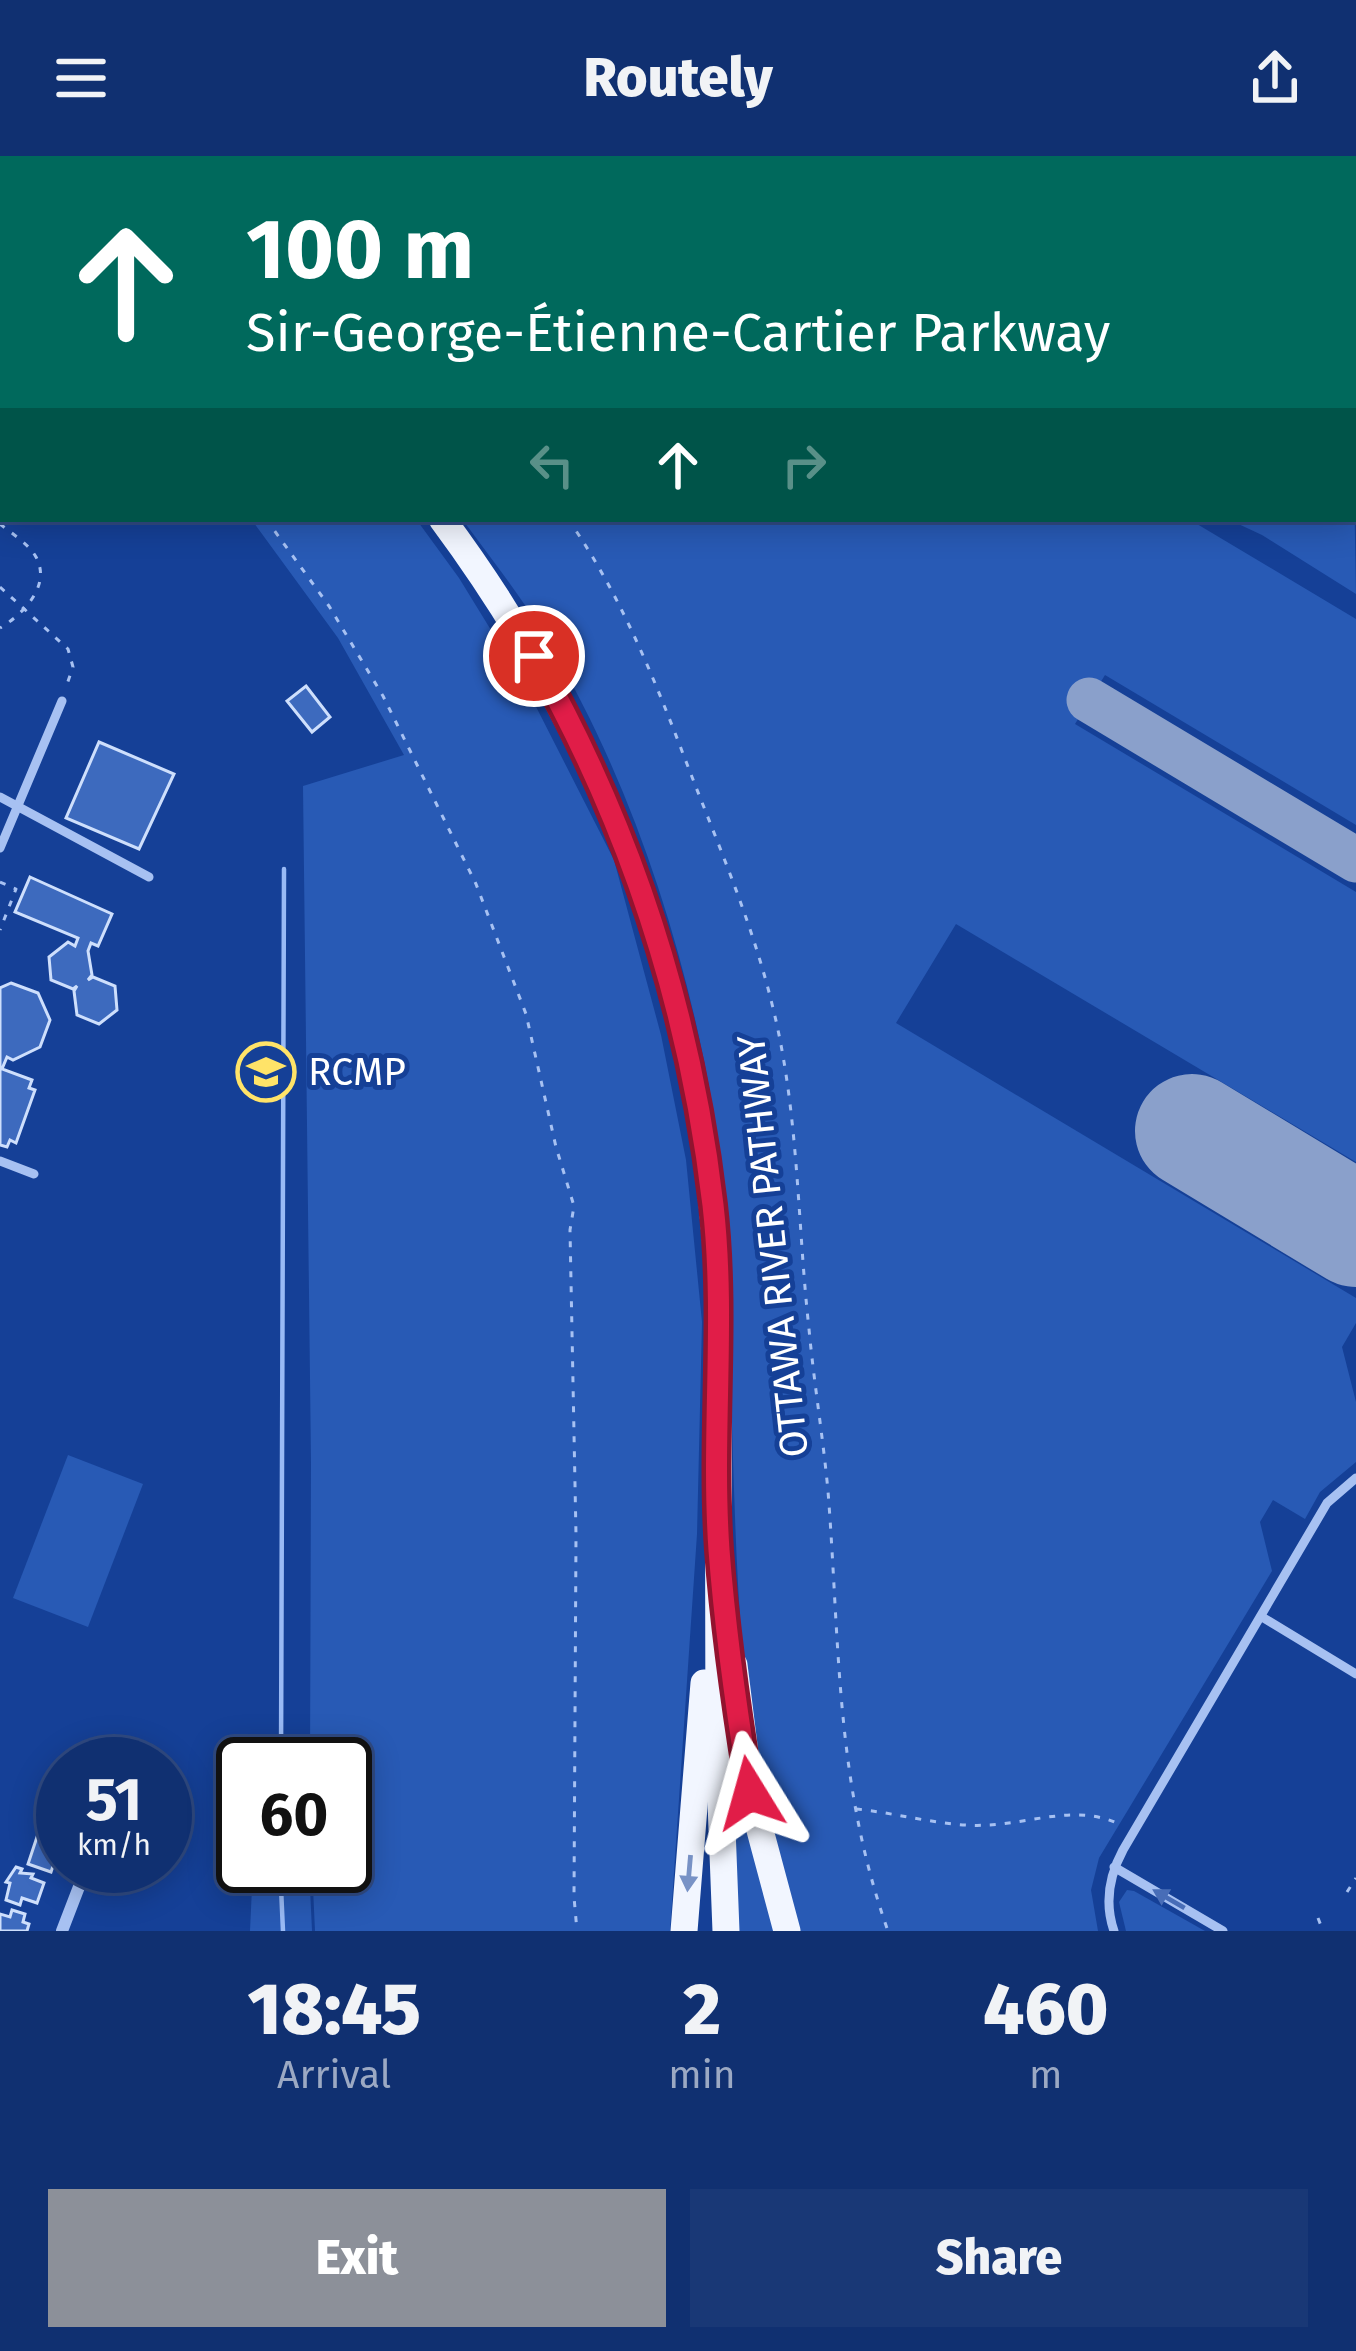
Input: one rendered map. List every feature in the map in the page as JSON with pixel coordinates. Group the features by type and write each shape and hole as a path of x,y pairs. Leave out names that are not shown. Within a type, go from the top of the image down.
{"main road":[{"path":"444,522 514,623 580,742 636,872 679,1012 702,1131 716,1241 719,1750 726,1931"},
{"path":"684,1931 719,1547"},
{"path":"719,1547 750,1793 788,1931"}],"street":[{"path":"62,1931 77,1893"}],"lane":[{"path":"0,848 62,700"},
{"path":"0,797 149,878"},
{"path":"0,1161 34,1174"},
{"path":"1114,1931 1108,1894 1114,1867 1327,1503 1356,1478"},
{"path":"1262,1617 1356,1674"},
{"path":"1114,1867 1223,1931"}],"path":[{"path":"268,522 329,606 383,696 476,884 526,1013 574,1206 574,1898 578,1931"},
{"name":"OTTAWA RIVER PATHWAY","path":"570,522 613,592 644,655 772,1002 794,1124 808,1327 827,1490 837,1683 865,1865 888,1931"},
{"path":"0,524 36,558 38,577 26,610 0,628"},
{"path":"0,587 73,657 62,700"},
{"path":"0,882 16,889 0,930"},
{"path":"855,1809 987,1826 1070,1815 1104,1817 1134,1832"},
{"path":"1347,1892 1356,1878"},
{"path":"1318,1918 1323,1931"}],"shaded area":[{"path":"253,522 418,522 526,687 614,860 661,1035 686,1160 702,1322 697,1534 670,1931 315,1931 313,1893 372,1893 372,1737 310,1737 303,786 404,755 338,638"},
{"path":"464,522 1220,522 1197,524 1356,619 1356,825 1105,675 1075,724 1356,892 1356,1162 956,924 896,1023 1356,1298 1356,1323 1342,1347 1356,1402 1356,1462 1320,1492 1305,1519 1273,1500 1260,1522 1272,1571 1099,1858 1091,1890 1098,1931 794,1931 760,1794 742,1652 728,1223 704,1059 667,915 643,844 585,708 530,613"},
{"path":"1234,522 1355,522 1356,594"},
{"path":"68,1455 143,1484 88,1627 13,1598"},
{"path":"733,1741 779,1931 734,1931"},
{"path":"1127,1890 1205,1931 1126,1931 1119,1902"},
{"path":"252,1893 310,1893 312,1931 250,1931"}],"building":[{"path":"306,686 330,717 312,732 287,701"},
{"path":"99,742 174,774 139,849 66,818"},
{"path":"30,877 112,914 98,946 91,943 88,951 92,975 88,980 93,977 115,986 117,1010 99,1024 77,1015 77,986 73,989 51,980 49,957 68,942 75,946 78,938 15,912"},
{"path":"11,983 38,993 50,1020 40,1047 13,1060 7,1057 2,1069 32,1080 29,1088 35,1090 16,1143 10,1140 7,1147 0,1145 0,988"},
{"path":"36,1840 36,1867 28,1864"},
{"path":"16,1867 22,1869 20,1873 33,1874 36,1893 40,1893 37,1903 22,1898 20,1905 6,1900 10,1883 6,1882"},
{"path":"12,1910 25,1914 27,1931 0,1931 0,1914 10,1917"}],"waterway":[{"path":"281,1737 284,869"},
{"path":"281,1893 283,1931"}],"taxiway":[{"path":"1089,700 1356,860"}],"runway":[{"path":"1192,1131 1356,1230"}],"place":[{"name":"RCMP","path":"266,1072"}],"route":[{"path":"534,656 572,724 621,832 668,972 694,1087 716,1241 719,1547 750,1793"}]}
